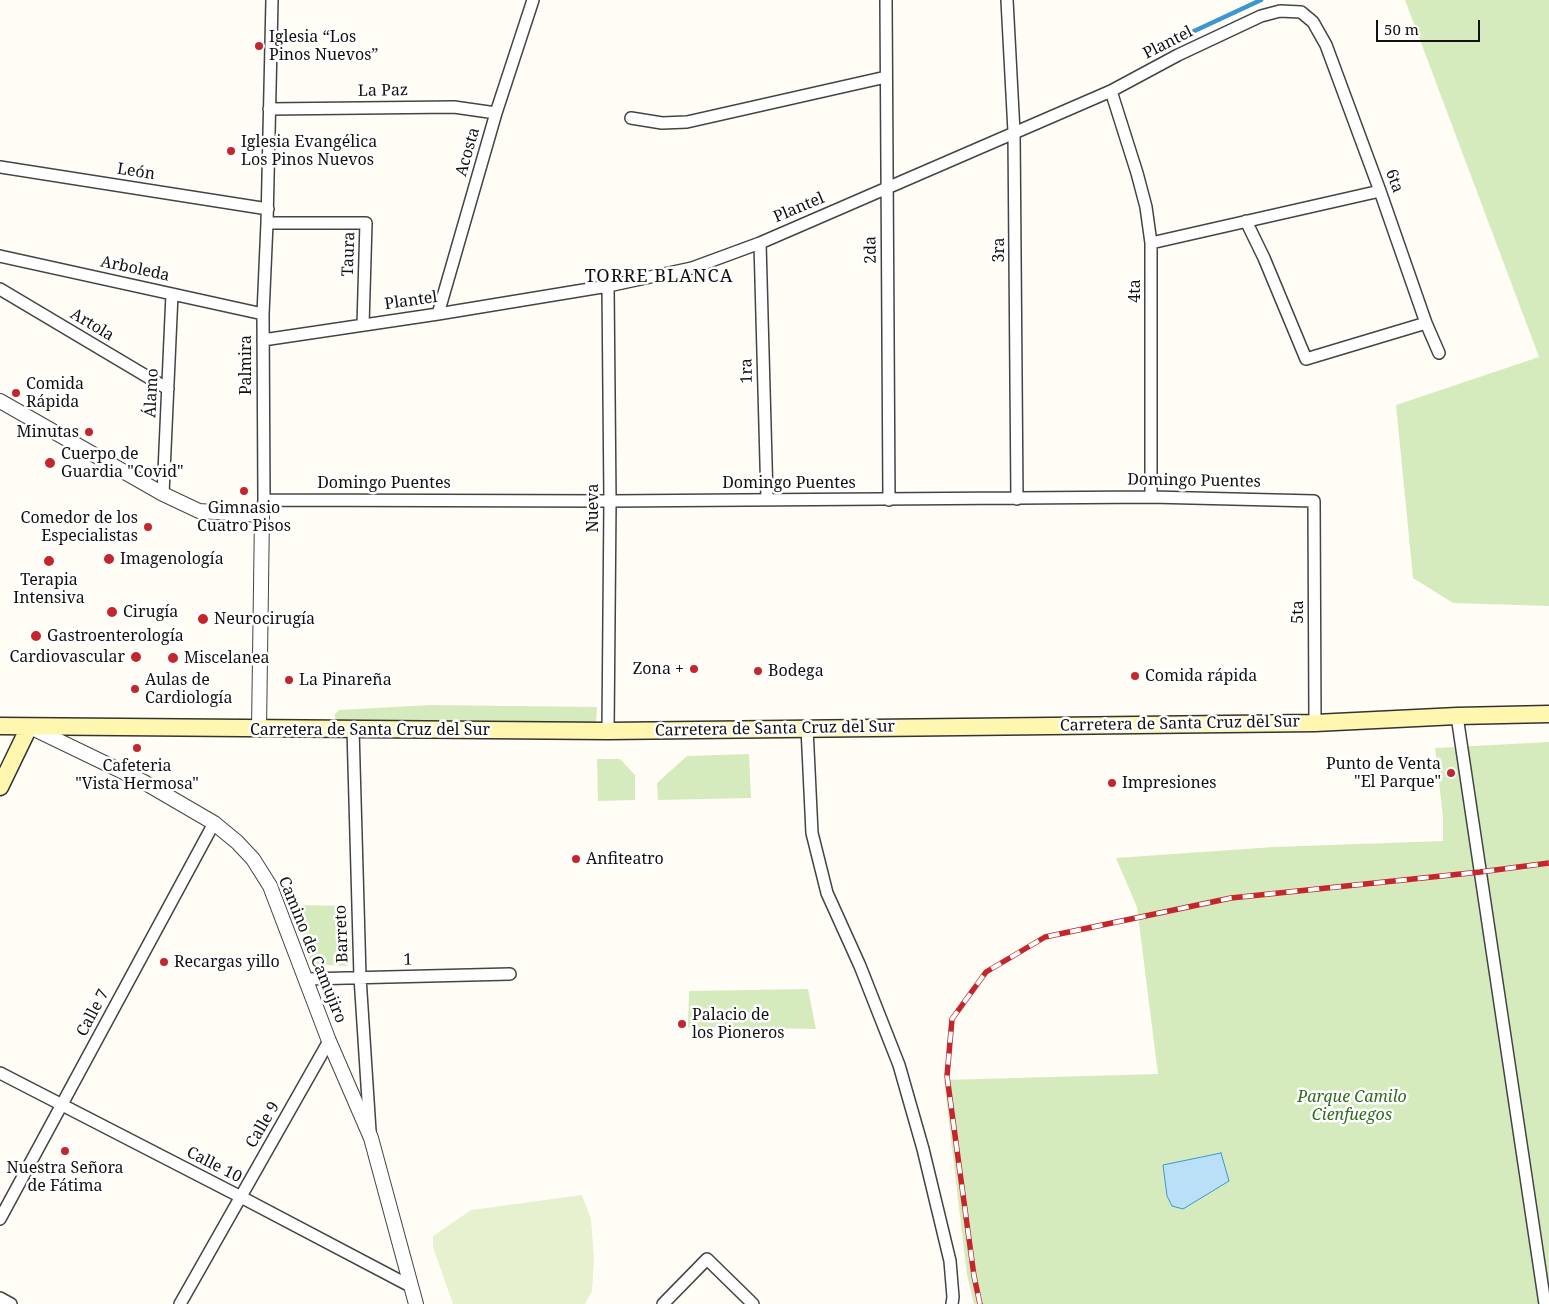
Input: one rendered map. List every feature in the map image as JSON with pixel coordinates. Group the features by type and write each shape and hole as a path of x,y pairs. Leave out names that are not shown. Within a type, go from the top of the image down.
{"main road":[{"name":"Carretera de Santa Cruz del Sur","path":"0,726 608,731 1315,723 1457,716 1549,714"},
{"path":"0,787 29,726"}],"street":[{"name":"Palmira","path":"259,729 262,515 264,500 263,340 268,209 272,0"},
{"name":"Acosta","path":"438,314 496,113 533,0"},
{"name":"2da","path":"886,0 889,500"},
{"name":"3ra","path":"1006,0 1014,132 1017,499"},
{"name":"Plantel","path":"263,340 608,286 692,268 760,243 1111,91 1178,55 1261,16 1280,11 1300,12 1313,22"},
{"name":"6ta","path":"1313,22 1326,45 1426,323 1439,353"},
{"path":"631,118 662,123 687,122 886,77"},
{"name":"4ta","path":"1111,91 1146,207 1151,243 1151,497"},
{"name":"La Paz","path":"269,109 454,107 496,113"},
{"name":"León","path":"0,167 268,209"},
{"path":"1151,243 1380,191"},
{"path":"1246,221 1264,258 1306,359 1426,323"},
{"name":"Taura","path":"267,223 366,223 363,325"},
{"name":"1ra","path":"760,243 767,499"},
{"name":"Arboleda","path":"0,256 264,314"},
{"name":"Nueva","path":"608,286 610,501 608,731"},
{"name":"Artola","path":"0,289 168,389"},
{"name":"Álamo","path":"163,494 172,294"},
{"path":"0,401 163,494 199,511 262,515"},
{"name":"Domingo Puentes","path":"264,500 610,501 1151,497 1314,501"},
{"name":"5ta","path":"1314,501 1315,723"},
{"path":"1457,716 1544,1304"},
{"name":"Camino de Camujiro","path":"29,726 142,781 214,823 253,859 270,886 329,1041 371,1138 416,1304"},
{"path":"807,728 812,833 827,893 860,966 899,1065 923,1149 950,1261 952,1304"},
{"name":"Barreto","path":"353,729 360,977 371,1138"},
{"name":"Calle 7","path":"0,1219 214,823"},
{"name":"1","path":"307,979 510,974"},
{"name":"Calle 9","path":"180,1304 329,1041"},
{"name":"Calle 10","path":"0,1073 412,1287"},
{"path":"663,1304 707,1259 753,1304"},
{"path":"0,1298 11,1304"}],"green space":[{"path":"1405,0 1549,0 1549,606 1453,603 1413,578 1396,405 1539,357"},
{"path":"430,705 597,707 596,722 337,722 335,719 335,714 339,710"},
{"name":"Parque Camilo Cienfuegos","path":"1549,742 1549,1304 974,1304 967,1275 944,1080 1158,1074 1137,907 1116,858 1274,847 1443,841 1443,817 1435,748"},
{"path":"749,754 751,798 658,800 657,783 687,756"},
{"path":"597,759 620,759 635,775 635,800 598,801"},
{"path":"295,905 348,906 348,966 311,964"},
{"path":"808,989 816,1029 688,1027 689,991"},
{"path":"582,1195 591,1219 594,1259 592,1291 585,1304 453,1304 433,1247 433,1236 471,1210"}],"water":[{"path":"1221,1153 1229,1181 1183,1209 1172,1206 1167,1196 1163,1165"}],"waterway":[{"path":"1190,33 1261,0"}],"railway":[{"path":"980,1304 974,1276 947,1076 952,1019 986,972 1045,937 1231,898 1549,863"}],"place":[{"name":"Iglesia “Los Pinos Nuevos”","path":"259,46"},
{"name":"Iglesia Evangélica Los Pinos Nuevos","path":"231,151"},
{"name":"Comida Rápida","path":"16,393"},
{"name":"Minutas","path":"89,432"},
{"name":"Cuerpo de Guardia \"Covid\"","path":"50,463"},
{"name":"Gimnasio Cuatro Pisos","path":"244,491"},
{"name":"Comedor de los Especialistas","path":"148,527"},
{"name":"Imagenología","path":"109,559"},
{"name":"Terapia Intensiva","path":"49,561"},
{"name":"Cirugía","path":"112,612"},
{"name":"Neurocirugía","path":"203,619"},
{"name":"Gastroenterología","path":"36,636"},
{"name":"Cardiovascular","path":"136,657"},
{"name":"Miscelanea","path":"173,658"},
{"name":"Zona +","path":"694,669"},
{"name":"Bodega","path":"758,671"},
{"name":"Comida rápida","path":"1135,676"},
{"name":"La Pinareña","path":"289,680"},
{"name":"Aulas de Cardiología","path":"135,689"},
{"name":"Cafeteria \"Vista Hermosa\"","path":"137,748"},
{"name":"Punto de Venta \"El Parque\"","path":"1451,773"},
{"name":"Impresiones","path":"1112,783"},
{"name":"Anfiteatro","path":"576,859"},
{"name":"Recargas yillo","path":"164,962"},
{"name":"Palacio de los Pioneros","path":"682,1024"},
{"name":"Nuestra Señora de Fátima","path":"65,1151"}],"district":[{"name":"TORRE BLANCA","path":"659,277"}]}
